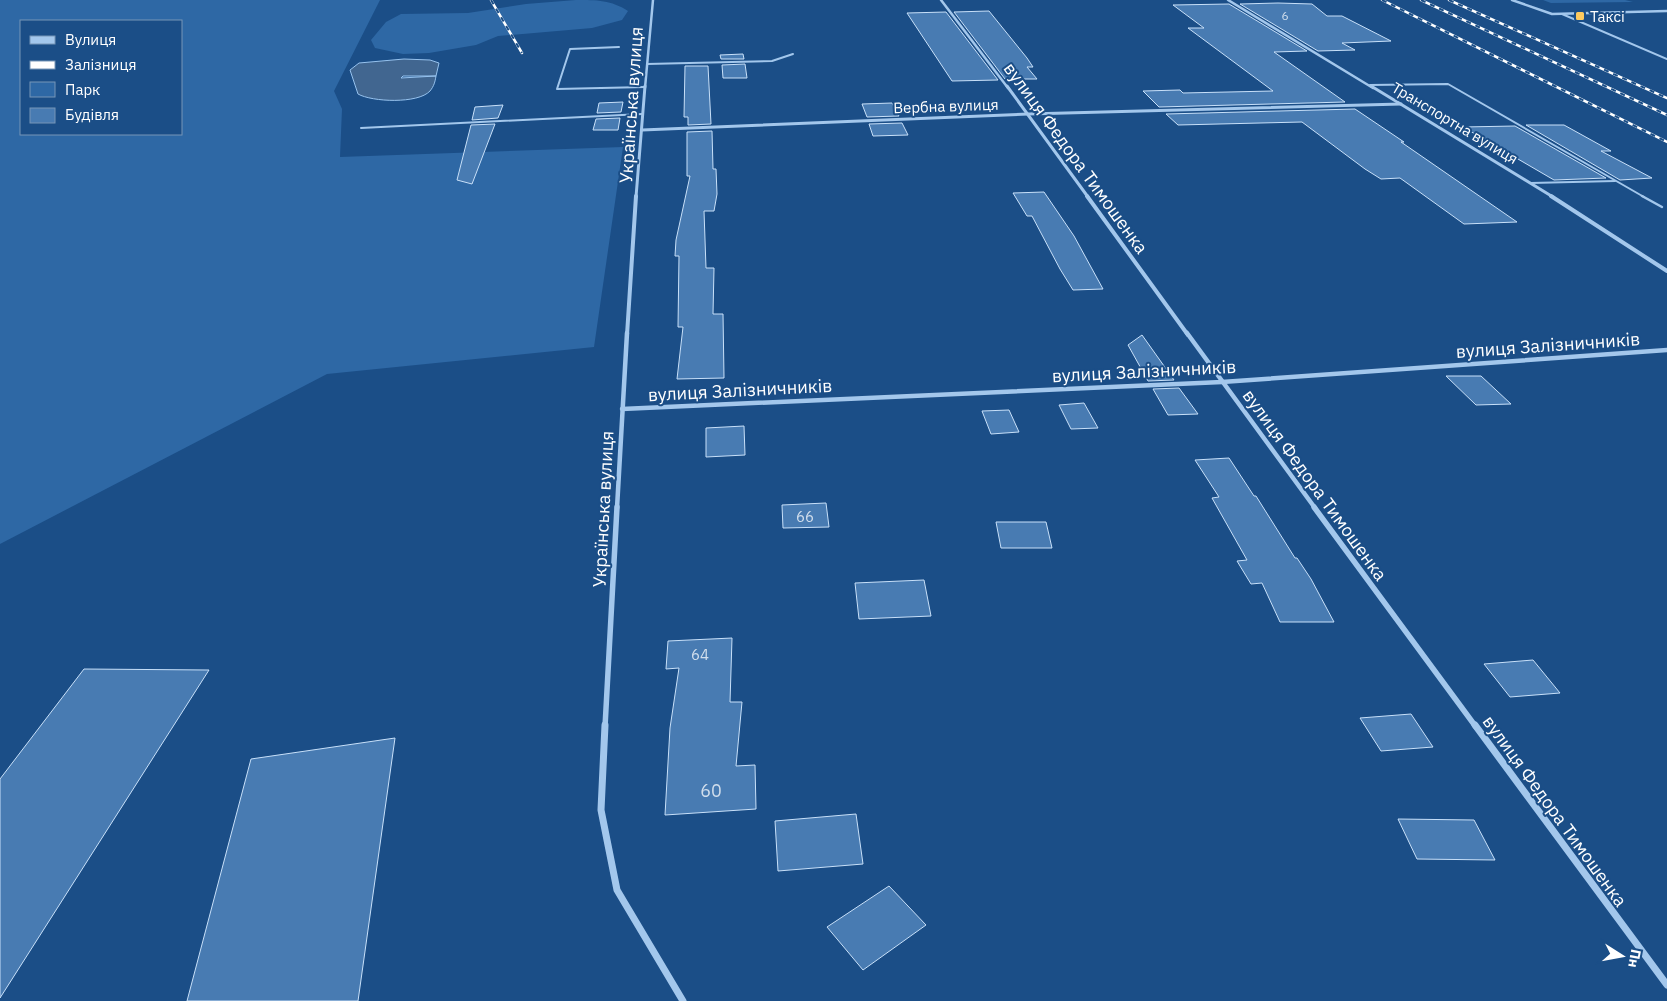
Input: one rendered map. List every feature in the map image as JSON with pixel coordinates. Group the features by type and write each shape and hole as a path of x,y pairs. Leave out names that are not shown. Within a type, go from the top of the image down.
{"street":[{"name":"Українська вулиця","path":"653,0 642,114 622,410 602,810 617,890 683,1001"},
{"name":"вулиця Федора Тимошенка","path":"941,0 1028,114 1222,382 1667,985"},
{"name":"Транспортна вулиця","path":"1228,0 1531,183 1667,270"},
{"path":"1512,0 1552,14 1667,11"},
{"name":"Вербна вулиця","path":"642,130 1028,114 1401,104"},
{"name":"вулиця Залізничників","path":"622,410 1222,382 1667,350"}],"lane":[{"path":"1562,14 1667,59"},
{"path":"619,47 570,49 557,89 645,87"},
{"path":"647,64 772,61 793,54"},
{"path":"1370,85 1448,84 1662,207"},
{"path":"361,128 642,114"},
{"path":"1531,183 1617,181"}],"green space":[{"path":"0,0 380,0 334,91 342,109 340,157 623,147 594,347 327,374 0,544"},
{"path":"576,0 604,1 628,11 622,20 592,28 498,36 476,45 429,53 403,54 375,48 371,40 386,22 401,14 468,13 526,4"},
{"path":"1543,0 1625,0 1633,2 1551,3"}],"shaded area":[{"path":"404,59 430,60 439,63 435,82 430,91 416,98 406,100 373,99 358,94 350,70 359,63","holes":["403,76 436,76 401,78"]}],"building":[{"path":"1229,4 1307,51 1274,52 1345,102 1159,107 1143,91 1180,90 1183,93 1273,91 1188,28 1204,28 1173,5"},
{"path":"1240,4 1312,4 1327,16 1342,16 1391,41 1342,43 1355,50 1318,51"},
{"path":"989,11 1027,58 1033,67 1027,67 1037,79 1005,79 954,12"},
{"path":"946,12 998,80 952,81 907,13"},
{"path":"743,54 744,59 721,59 720,55"},
{"path":"745,64 747,78 723,78 722,65"},
{"path":"685,66 708,66 711,124 688,125 688,117 684,117"},
{"path":"623,102 621,112 597,113 599,103"},
{"path":"892,103 899,116 867,117 862,104"},
{"path":"503,105 498,118 472,120 475,107"},
{"path":"1355,109 1517,222 1464,224 1400,178 1381,179 1365,169 1302,122 1178,125 1166,114"},
{"path":"620,118 618,130 593,130 596,119"},
{"path":"902,123 908,135 873,136 869,124"},
{"path":"495,124 472,184 457,180 471,125"},
{"path":"1526,125 1564,125 1611,151 1601,151 1652,178 1620,180"},
{"path":"1515,126 1606,178 1554,180 1463,127"},
{"path":"712,131 713,169 716,169 717,194 714,211 704,211 706,268 714,268 713,314 723,314 724,378 677,379 683,327 678,327 679,256 675,256 676,240 690,176 687,176 687,132"},
{"path":"1044,192 1074,236 1103,289 1073,290 1032,216 1027,216 1013,193"},
{"path":"1142,335 1174,380 1148,381 1128,345"},
{"path":"1446,376 1481,376 1511,404 1476,405"},
{"path":"1179,388 1198,414 1168,415 1153,389"},
{"path":"1084,403 1098,428 1071,429 1059,405"},
{"path":"1009,410 1019,432 991,434 982,411"},
{"path":"744,426 745,455 706,457 706,428"},
{"path":"1229,458 1311,579 1334,622 1280,622 1262,583 1251,584 1237,561 1247,560 1212,498 1219,497 1195,460"},
{"path":"826,503 829,527 783,528 782,505"},
{"path":"996,522 1046,522 1052,548 1001,548"},
{"path":"924,580 931,616 859,619 855,583"},
{"path":"732,638 730,702 742,702 736,766 755,765 756,809 665,815 670,728 679,668 666,669 668,641"},
{"path":"1533,660 1560,693 1510,697 1484,664"},
{"path":"84,669 209,670 0,998 0,779"},
{"path":"1411,714 1433,747 1381,751 1360,718"},
{"path":"395,738 358,1001 187,1001 251,759"},
{"path":"856,814 863,864 778,871 775,821"},
{"path":"1398,819 1474,820 1495,860 1417,859"},
{"path":"889,886 926,925 863,970 827,927"}],"railway":[{"path":"491,0 522,53"},
{"path":"1382,0 1667,142"},
{"path":"1421,0 1667,115"},
{"path":"1449,0 1667,98"}],"place":[{"name":"Таксі","path":"1580,16"}]}
